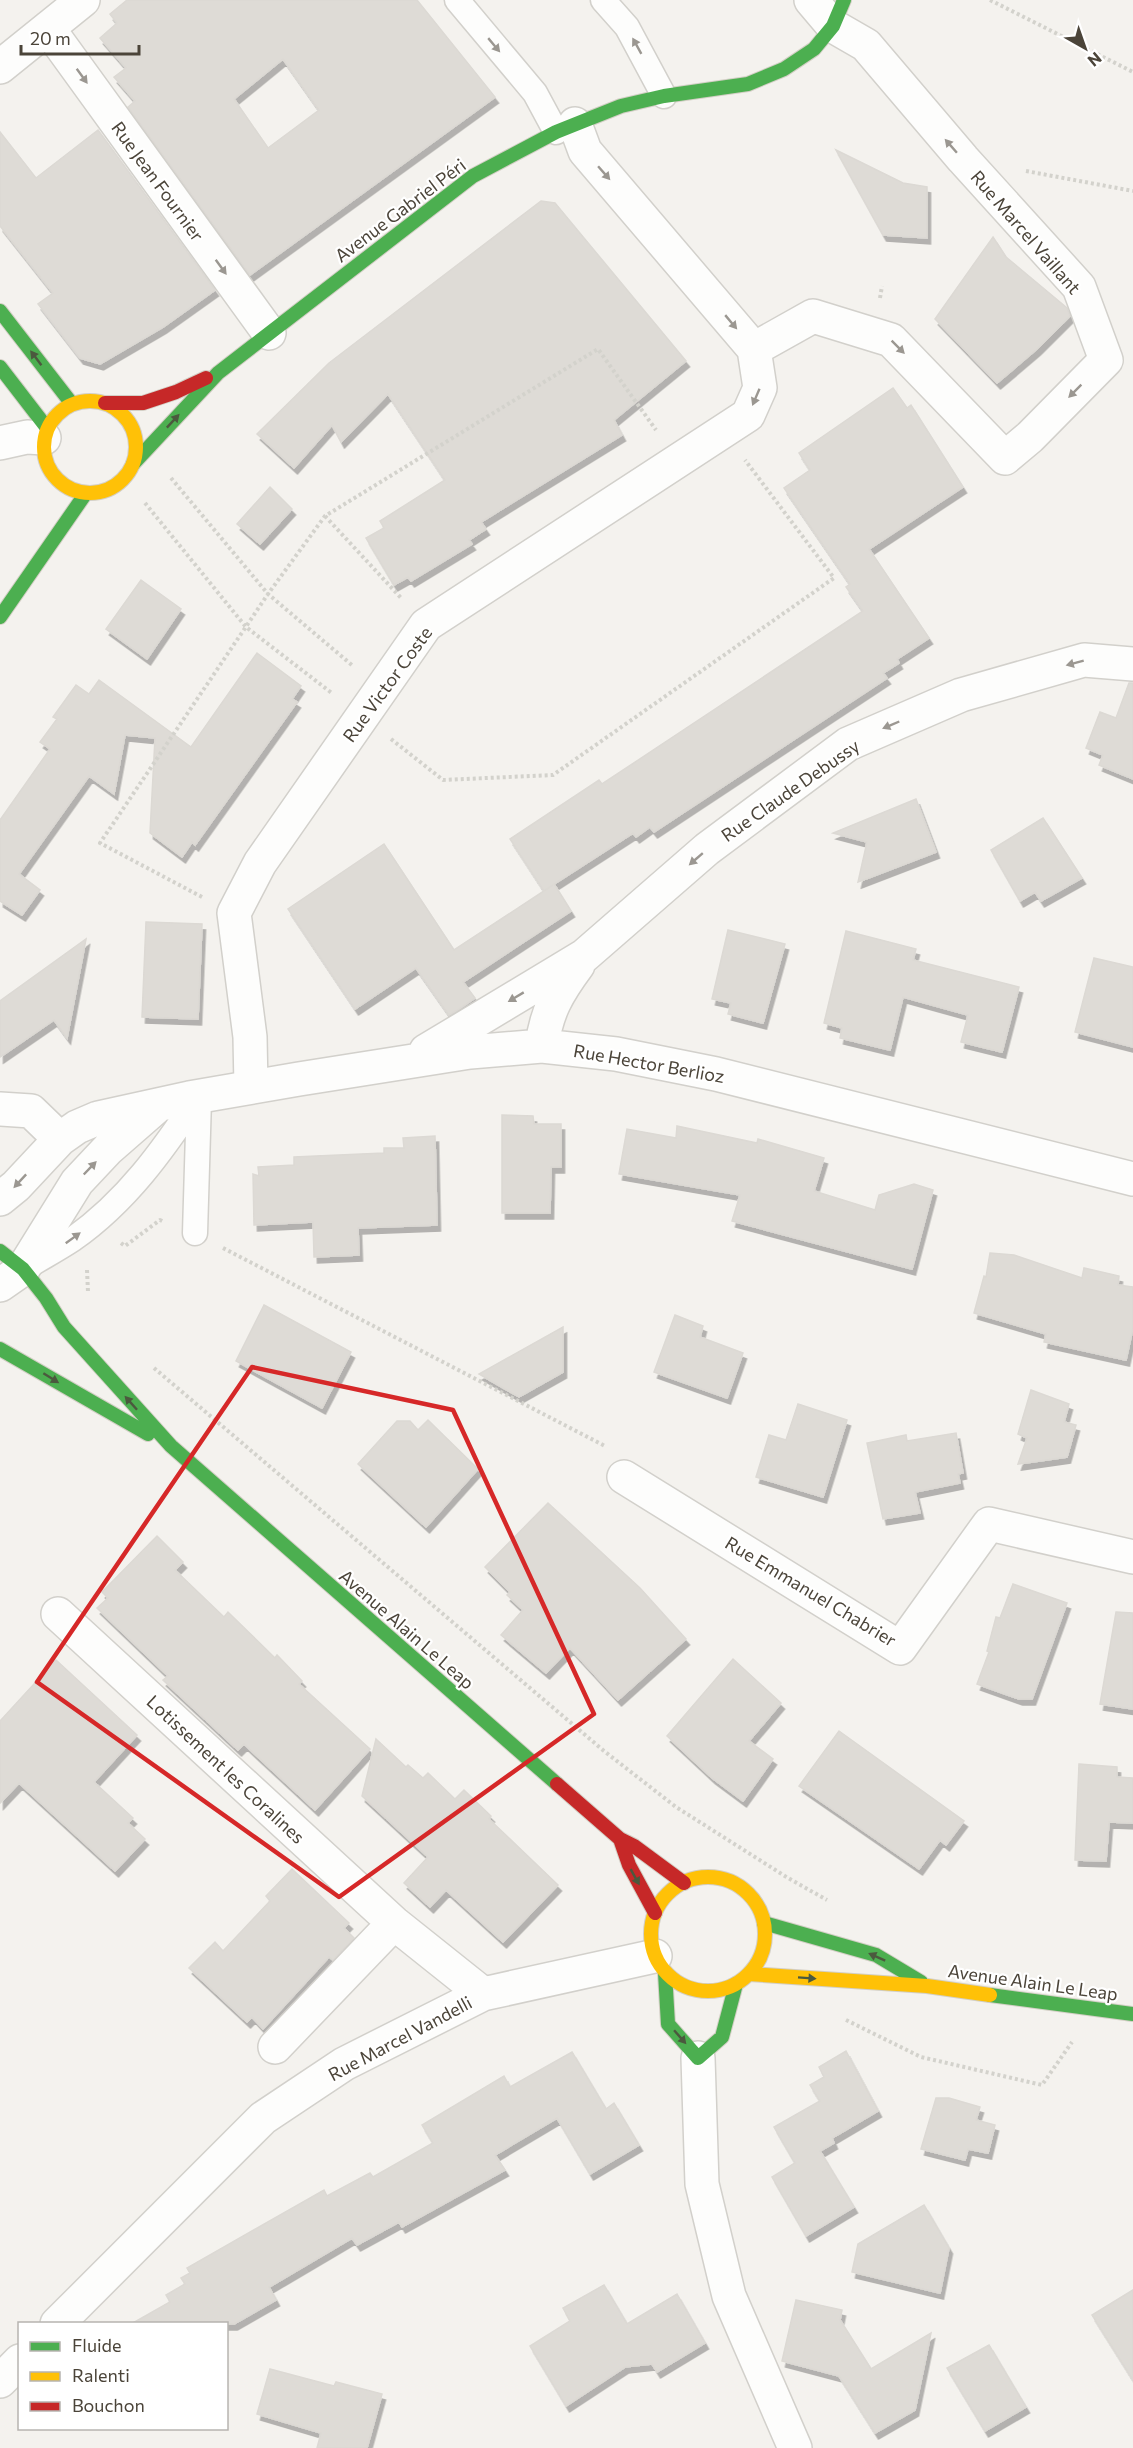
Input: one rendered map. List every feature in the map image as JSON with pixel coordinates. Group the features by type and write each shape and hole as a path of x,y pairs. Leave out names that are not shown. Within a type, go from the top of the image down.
{"street":[{"path":"0,67 83,0"},
{"path":"811,0 838,13"},
{"name":"Avenue Gabriel Péri","path":"133,464 218,373 473,176 565,128 621,106 664,96 748,84 784,69 814,49 838,13"},
{"name":"Rue Marcel Vaillant","path":"754,348 813,316 891,340 1005,458 1106,360 1079,287 963,159 838,13"},
{"name":"Rue Jean Fournier","path":"48,28 269,333"},
{"path":"565,128 754,348"},
{"path":"0,311 72,404"},
{"name":"Rue Victor Coste","path":"234,913 260,863 426,625 748,415 760,388 754,348"},
{"path":"0,367 46,433"},
{"name":"Avenue Gabriel Péri","path":"105,402 143,403 176,392 218,373"},
{"path":"82,401 105,402 118,409 128,420 135,434 136,449 133,464 114,486 101,492 86,493 71,489 58,481 49,468 44,453 46,433 53,418 72,404 82,401"},
{"path":"0,443 46,433"},
{"path":"0,617 86,493"},
{"name":"Rue Claude Debussy","path":"407,1062 584,956 707,849 848,744 961,695 1084,660 1133,664"},
{"path":"234,913 250,1037 251,1087"},
{"name":"Rue Claude Debussy","path":"542,1046 546,1019 560,989 584,956"},
{"name":"Rue Hector Berlioz","path":"0,1199 16,1186 60,1139 77,1127 98,1118 251,1087 470,1052 542,1046 616,1054 716,1074 1133,1179"},
{"name":"Rue Hector Berlioz","path":"8,1268 77,1182 108,1149 158,1105"},
{"path":"0,1109 31,1111 60,1139"},
{"name":"Avenue Alain Le Leap","path":"8,1268 46,1298 64,1327 171,1446 620,1839 634,1846 684,1883"},
{"name":"Avenue Alain Le Leap","path":"0,1349 171,1446"},
{"name":"Rue Emmanuel Chabrier","path":"624,1477 900,1648 989,1524 1132,1552"},
{"name":"Lotissement les Coralines","path":"58,1614 394,1923 483,1994"},
{"name":"Avenue Alain Le Leap","path":"620,1839 629,1865 655,1913"},
{"path":"660,1964 680,1985 699,1991 718,1990 736,1984 749,1974 759,1959 765,1942 764,1923 758,1907 748,1894 734,1884 717,1878 700,1878 684,1883 662,1900 651,1926 651,1939 660,1964 668,2024 698,2058 702,2184 729,2296 795,2448"},
{"path":"275,2047 394,1923"},
{"name":"Avenue Alain Le Leap","path":"764,1923 876,1955 927,1986"},
{"name":"Rue Marcel Vandelli","path":"59,2322 263,2118 344,2064 483,1994 660,1964"},
{"name":"Avenue Alain Le Leap","path":"749,1974 927,1986 1133,2014"},
{"path":"698,2058 723,2037 736,1984"},
{"path":"0,2381 18,2363"}],"lane":[{"path":"457,0 565,128"},
{"path":"603,0 627,27 664,96"},
{"path":"195,1233 199,1096"},
{"path":"8,1268 74,1238 134,1185 160,1155 199,1096"}],"path":[{"path":"990,0 1133,72"},
{"path":"1020,170 1133,191"},
{"path":"879,301 882,286"},
{"path":"234,913 100,843 268,594 325,516 598,349 678,460"},
{"path":"145,503 246,627 443,780 553,775 834,578 723,430"},
{"path":"169,475 268,594 381,690"},
{"path":"325,516 426,625"},
{"path":"160,1220 195,1233 619,1453 624,1477"},
{"path":"87,1266 89,1299"},
{"path":"148,1363 604,1751 676,1807 788,1878 836,1905"},
{"path":"842,2018 921,2057 1042,2085 1097,2008"}],"highlighted area":[{"path":"252,1367 453,1410 594,1714 339,1897 37,1682"}],"building":[{"path":"127,0 417,0 495,97 250,275 128,107 135,101 114,77 126,68 100,38 117,23 110,14","holes":["283,59 319,110 268,148 234,99"]},
{"path":"98,130 215,290 163,327 100,364 80,358 38,304 53,293 0,226 0,132 36,178"},
{"path":"836,150 903,183 927,187 927,238 883,235"},
{"path":"541,201 555,203 686,361 614,420 622,435 481,522 486,529 469,540 472,544 411,581 408,577 394,585 366,538 384,528 380,521 445,480 388,394 341,442 332,425 294,468 257,434 329,363"},
{"path":"993,237 1006,257 1067,308 1070,316 1037,349 997,383 935,319"},
{"path":"893,388 907,408 911,405 963,487 869,549 929,638 897,659 899,663 883,673 887,678 654,832 650,827 636,837 633,833 554,884 571,911 463,982 475,998 449,1015 416,968 355,1009 288,909 384,844 454,950 544,891 510,839 599,780 602,784 863,611 846,587 850,584 784,488 810,470 799,453"},
{"path":"270,487 292,509 260,544 237,524"},
{"path":"141,580 181,609 147,659 106,629"},
{"path":"257,653 301,686 292,699 297,702 195,845 192,842 182,857 150,833 155,738 125,735 114,794 89,776 19,874 40,890 22,915 0,901 0,820 50,749 40,742 57,719 53,717 76,685 89,694 99,680 191,747"},
{"path":"1129,683 1133,683 1133,779 1099,765 1103,755 1086,748 1100,712 1116,718"},
{"path":"916,799 936,852 858,882 867,842 833,833"},
{"path":"1043,818 1082,878 1041,901 1035,892 1020,901 991,850"},
{"path":"146,922 202,924 198,1019 142,1017"},
{"path":"728,930 785,944 763,1023 728,1014 731,1003 712,999"},
{"path":"846,931 916,949 913,960 1019,987 1002,1052 961,1042 968,1015 903,997 890,1050 840,1038 842,1028 824,1023"},
{"path":"86,939 67,1038 54,1020 0,1057 0,1001"},
{"path":"1094,958 1133,967 1133,1047 1075,1032"},
{"path":"502,1115 533,1116 534,1124 561,1124 561,1167 551,1167 550,1213 502,1213"},
{"path":"677,1126 757,1143 758,1139 824,1158 814,1191 875,1210 879,1195 914,1184 933,1190 912,1269 732,1221 740,1195 619,1174 627,1129 676,1138"},
{"path":"435,1136 437,1225 358,1228 359,1255 314,1257 313,1222 254,1225 253,1174 259,1176 258,1167 294,1165 294,1157 384,1153 384,1148 404,1148 403,1138"},
{"path":"990,1253 1014,1255 1082,1278 1084,1268 1119,1276 1118,1285 1133,1287 1133,1328 1126,1360 1044,1342 1046,1334 974,1313 984,1276 986,1277"},
{"path":"264,1305 351,1352 322,1408 236,1361"},
{"path":"675,1315 703,1326 700,1337 743,1353 727,1398 654,1372"},
{"path":"563,1327 563,1372 519,1397 479,1374"},
{"path":"1031,1390 1069,1404 1064,1422 1076,1425 1067,1457 1018,1464 1027,1438 1018,1434"},
{"path":"798,1404 847,1420 823,1497 756,1477 769,1435 786,1440"},
{"path":"428,1420 478,1469 426,1527 358,1464 397,1421 410,1421 418,1430"},
{"path":"956,1433 963,1473 958,1474 960,1483 915,1492 920,1513 883,1519 867,1443 906,1435 907,1441"},
{"path":"548,1503 640,1588 686,1639 618,1700 570,1648 546,1673 501,1635 523,1610 507,1595 510,1592 485,1567"},
{"path":"157,1536 183,1562 175,1570 224,1617 228,1612 275,1658 277,1655 302,1681 299,1684 370,1749 315,1810 244,1744 238,1750 163,1680 168,1676 97,1608 108,1598 102,1592"},
{"path":"1013,1584 1067,1603 1032,1699 1019,1699 977,1684 989,1652 987,1651 996,1617 1000,1618"},
{"path":"1116,1612 1133,1613 1133,1709 1100,1704"},
{"path":"733,1659 781,1703 749,1741 773,1759 743,1801 712,1778 667,1736"},
{"path":"56,1660 137,1735 94,1782 133,1818 128,1823 145,1839 115,1871 19,1783 0,1803 0,1721"},
{"path":"839,1731 964,1821 946,1845 940,1840 919,1869 799,1786"},
{"path":"376,1739 406,1767 408,1765 423,1778 428,1773 455,1799 464,1790 491,1816 489,1819 558,1885 503,1942 446,1890 430,1907 404,1883 428,1857 362,1796"},
{"path":"1079,1764 1117,1767 1117,1777 1133,1778 1133,1823 1109,1822 1106,1861 1075,1860"},
{"path":"292,1869 349,1923 344,1928 354,1938 333,1960 329,1957 263,2029 252,2017 247,2022 189,1968 215,1942 223,1951 270,1901 266,1896"},
{"path":"846,2051 878,2111 832,2138 834,2143 820,2151 854,2207 806,2236 772,2177 795,2163 774,2127 820,2101 810,2085 824,2077 819,2067"},
{"path":"572,2052 606,2109 614,2103 639,2145 590,2174 557,2118 495,2155 505,2170 402,2227 399,2222 357,2245 352,2238 269,2287 276,2300 234,2324 228,2324 228,2322 135,2322 170,2302 166,2295 185,2284 181,2278 190,2273 187,2268 324,2190 327,2196 370,2173 373,2177 433,2143 422,2125 504,2076 510,2087"},
{"path":"936,2098 949,2098 980,2107 976,2120 995,2125 988,2153 968,2149 965,2160 921,2149"},
{"path":"924,2205 949,2248 940,2293 852,2272 858,2244"},
{"path":"604,2285 627,2324 677,2294 705,2343 657,2372 652,2364 625,2367 566,2406 530,2346 570,2321 563,2308"},
{"path":"1133,2290 1133,2380 1092,2315"},
{"path":"796,2300 842,2310 840,2320 871,2369 931,2333 915,2410 875,2433 839,2376 782,2361"},
{"path":"989,2345 1026,2407 985,2431 947,2368"},
{"path":"270,2369 334,2386 336,2382 382,2394 367,2448 317,2448 321,2433 257,2414"}],"traffic: fast":[{"path":"133,464 218,373 473,176 556,132 621,106 664,96 748,84 784,69 814,49 833,26 844,0"},
{"path":"0,311 72,404"},
{"path":"0,367 47,428"},
{"path":"0,617 86,493"},
{"path":"0,1251 23,1269 46,1298 64,1327 171,1446 557,1784"},
{"path":"0,1349 148,1434"},
{"path":"764,1923 876,1955 921,1982"},
{"path":"665,1973 668,2024 698,2058 722,2037 736,1984"},
{"path":"990,1995 1133,2014"}],"traffic: slow":[{"path":"90,401 108,404 123,414 133,429 136,447 133,465 123,480 108,490 90,493 72,490 57,480 47,465 44,447 47,429 57,414 72,404 90,401"},
{"path":"708,1877 730,1882 748,1894 760,1912 765,1934 760,1956 748,1974 730,1986 708,1991 686,1986 668,1974 656,1956 651,1934 656,1912 668,1894 686,1882 708,1877"},
{"path":"749,1974 927,1986 990,1995"}],"traffic: jam":[{"path":"105,403 143,403 176,392 206,378"},
{"path":"557,1784 620,1839 634,1846 684,1883"},
{"path":"620,1839 629,1865 655,1913"}]}
